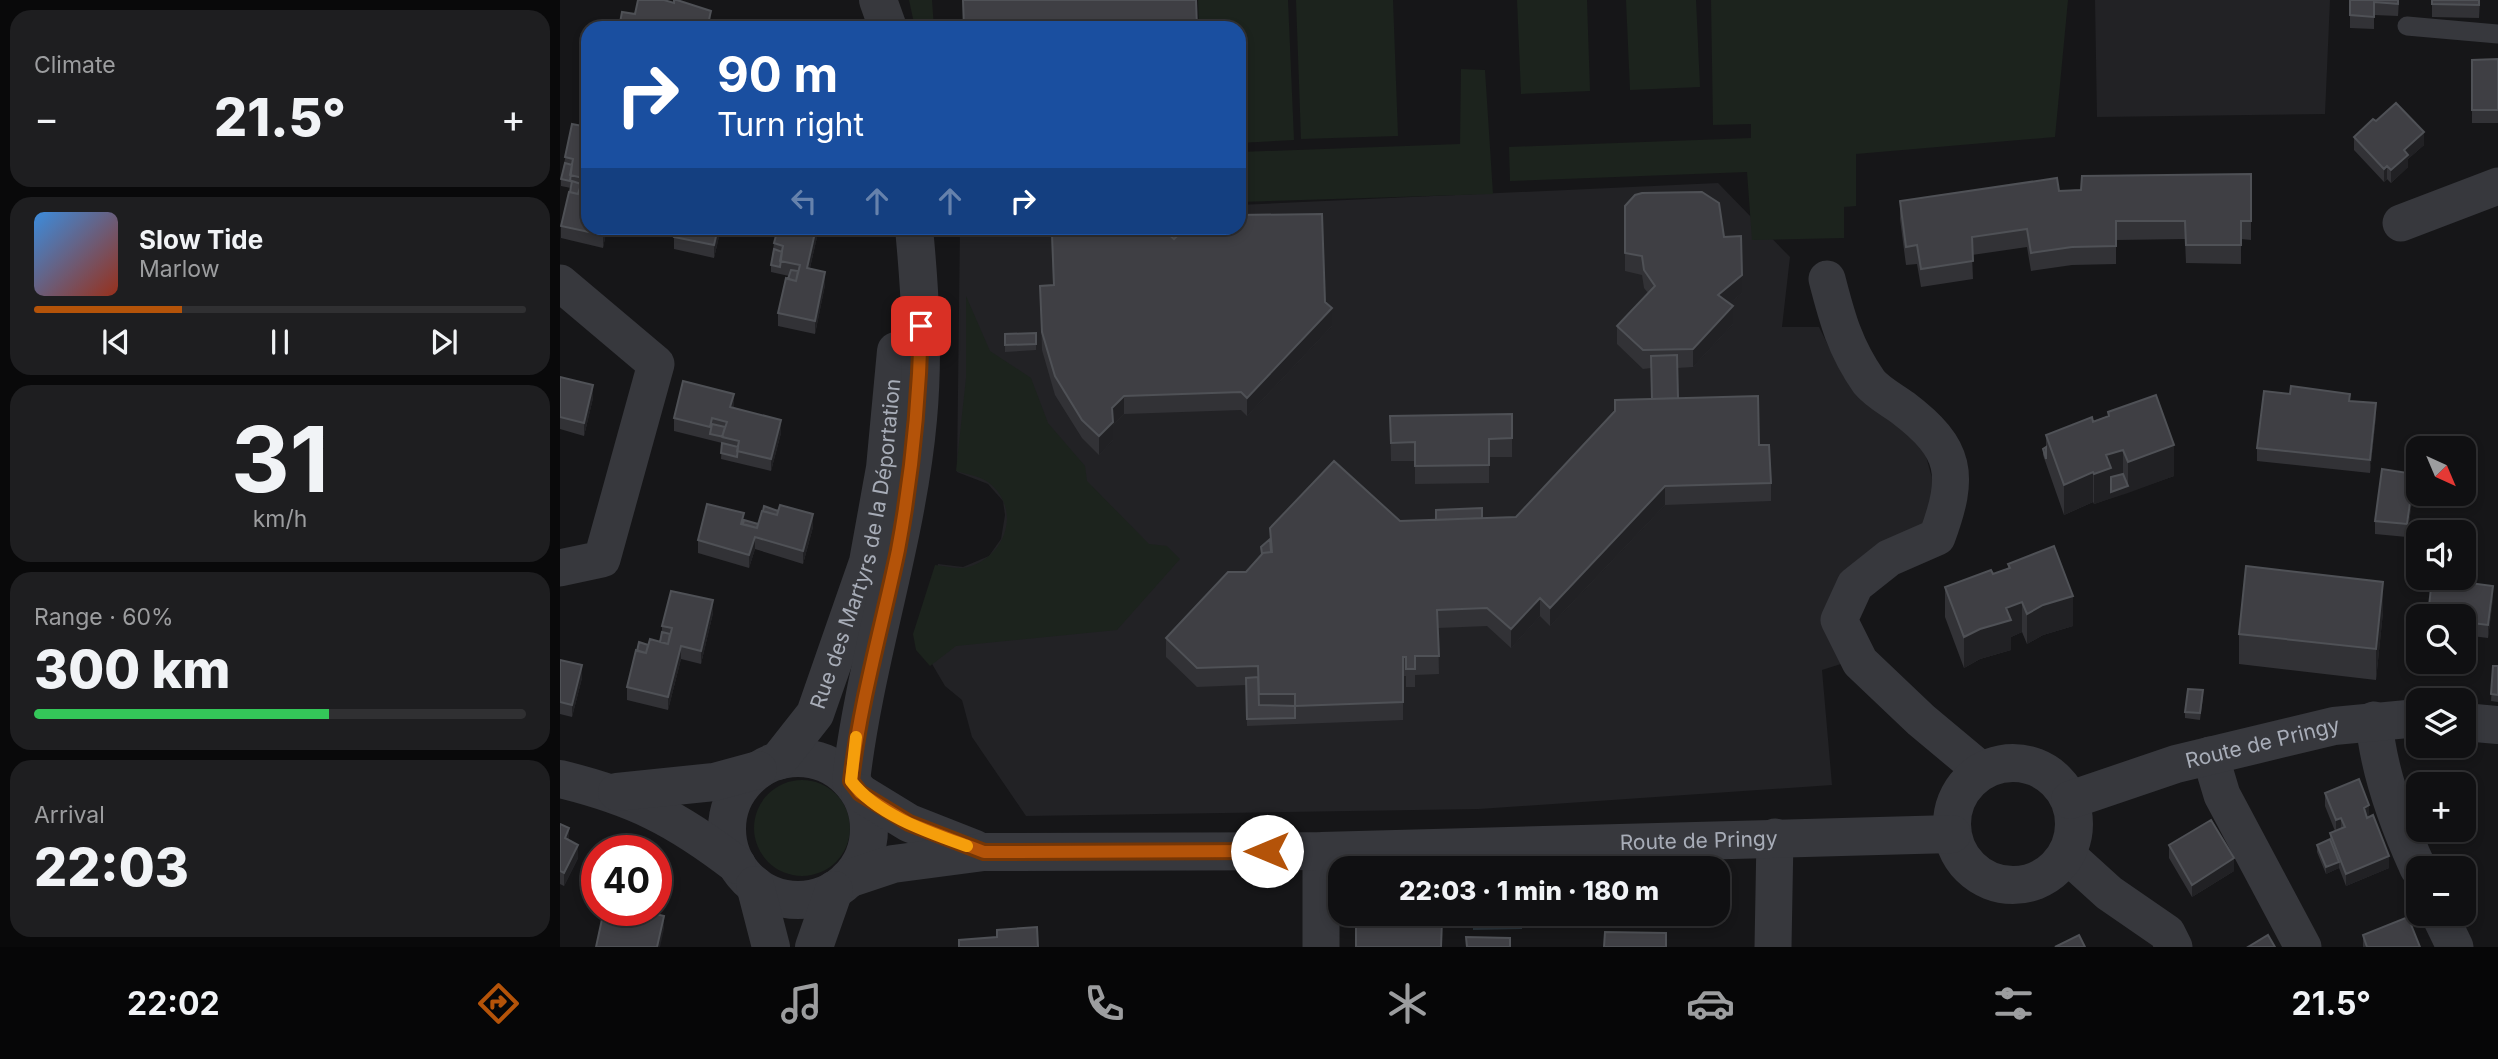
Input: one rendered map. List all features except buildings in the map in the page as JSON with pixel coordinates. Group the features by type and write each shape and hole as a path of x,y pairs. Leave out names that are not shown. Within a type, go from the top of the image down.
{"street":[{"path":"857,0 858,21"},
{"path":"878,0 886,21"},
{"path":"2401,223 2498,186"},
{"name":"Rue des Martyrs de la Déportation","path":"768,765 815,714 868,562 885,468 898,326 888,235"},
{"name":"Rue des Martyrs de la Déportation","path":"855,787 858,719 898,549 918,419 922,303 915,235"},
{"path":"1826,279 1843,340 1871,384 1930,429 1951,464 1950,503 1937,537 1889,558 1855,585 1839,620 1860,662 1921,720 1982,771"},
{"path":"560,283 656,364 602,559 560,568"},
{"name":"Route de Pringy","path":"2070,800 2210,755 2334,726 2406,719"},
{"path":"2374,720 2381,762 2403,834 2413,856"},
{"path":"2476,723 2498,725"},
{"path":"2210,755 2222,795 2303,947"},
{"path":"614,792 714,782 797,758 817,760 836,768 855,787 868,815 869,838 862,860 841,885 814,947"},
{"path":"2001,763 2022,763 2050,776 2070,800 2074,818 2073,837 2066,854 2054,869 2039,879 2021,885 2001,884 1984,878 1969,867 1958,852 1952,834 1952,815 1957,797 1968,782 1982,771 2001,763"},
{"path":"768,765 743,785 732,803 727,824 729,845 746,875 771,947"},
{"path":"560,779 614,792 694,831 773,895 794,900 814,898 841,885"},
{"name":"Route de Pringy","path":"855,787 909,823 984,852"},
{"name":"Route de Pringy","path":"841,885 893,864 984,852 1321,851 1952,834"},
{"path":"1773,947 1774,837"},
{"path":"1321,851 1321,947"},
{"path":"2066,854 2109,893 2167,933 2174,947"},
{"path":"2445,926 2455,947"}],"lane":[{"path":"2407,26 2498,34"}],"shaded area":[{"path":"909,0 932,0 934,21 914,21"},
{"path":"1198,0 1288,0 1294,140 1246,143 1246,21 1199,21"},
{"path":"1296,0 1393,0 1398,136 1301,139"},
{"path":"1517,0 1587,0 1590,91 1521,94"},
{"path":"1626,0 1696,0 1700,87 1630,90"},
{"path":"1711,0 2068,0 2055,137 1856,154 1856,206 1844,207 1844,238 1752,240 1747,172 1510,181 1509,147 1751,138 1751,124 1713,125"},
{"path":"2095,0 2330,0 2325,114 2097,117"},
{"path":"1461,69 1485,70 1493,194 1246,202 1246,152 1460,144"},
{"path":"1718,183 1790,257 1782,327 1819,327 1844,377 1921,438 1936,493 1924,524 1881,547 1844,663 1822,670 1832,785 1479,809 1026,816 972,737 962,700 945,686 925,652 938,564 963,567 989,556 1001,539 1005,515 1003,501 988,484 957,472 960,235 1246,235 1246,205"},
{"path":"966,296 990,351 1031,378 1048,423 1085,466 1087,481 1149,544 1167,546 1180,559 1117,630 956,646 930,666 916,650 913,634 935,565 964,568 981,561 992,553 1000,542 1007,517 999,493 988,482 956,471 966,378"},
{"path":"802,780 820,784 836,794 846,810 850,828 846,846 836,862 820,872 802,876 784,872 768,862 758,846 754,828 758,810 768,794 784,784"},
{"path":"1473,926 1522,926 1522,929 1473,930"}],"slow traffic":[{"path":"856,737 851,781 860,793 909,823 967,846"}],"route":[{"path":"921,326 918,419 898,549 858,719 851,781 860,793 909,823 984,852 1267,851"}]}
